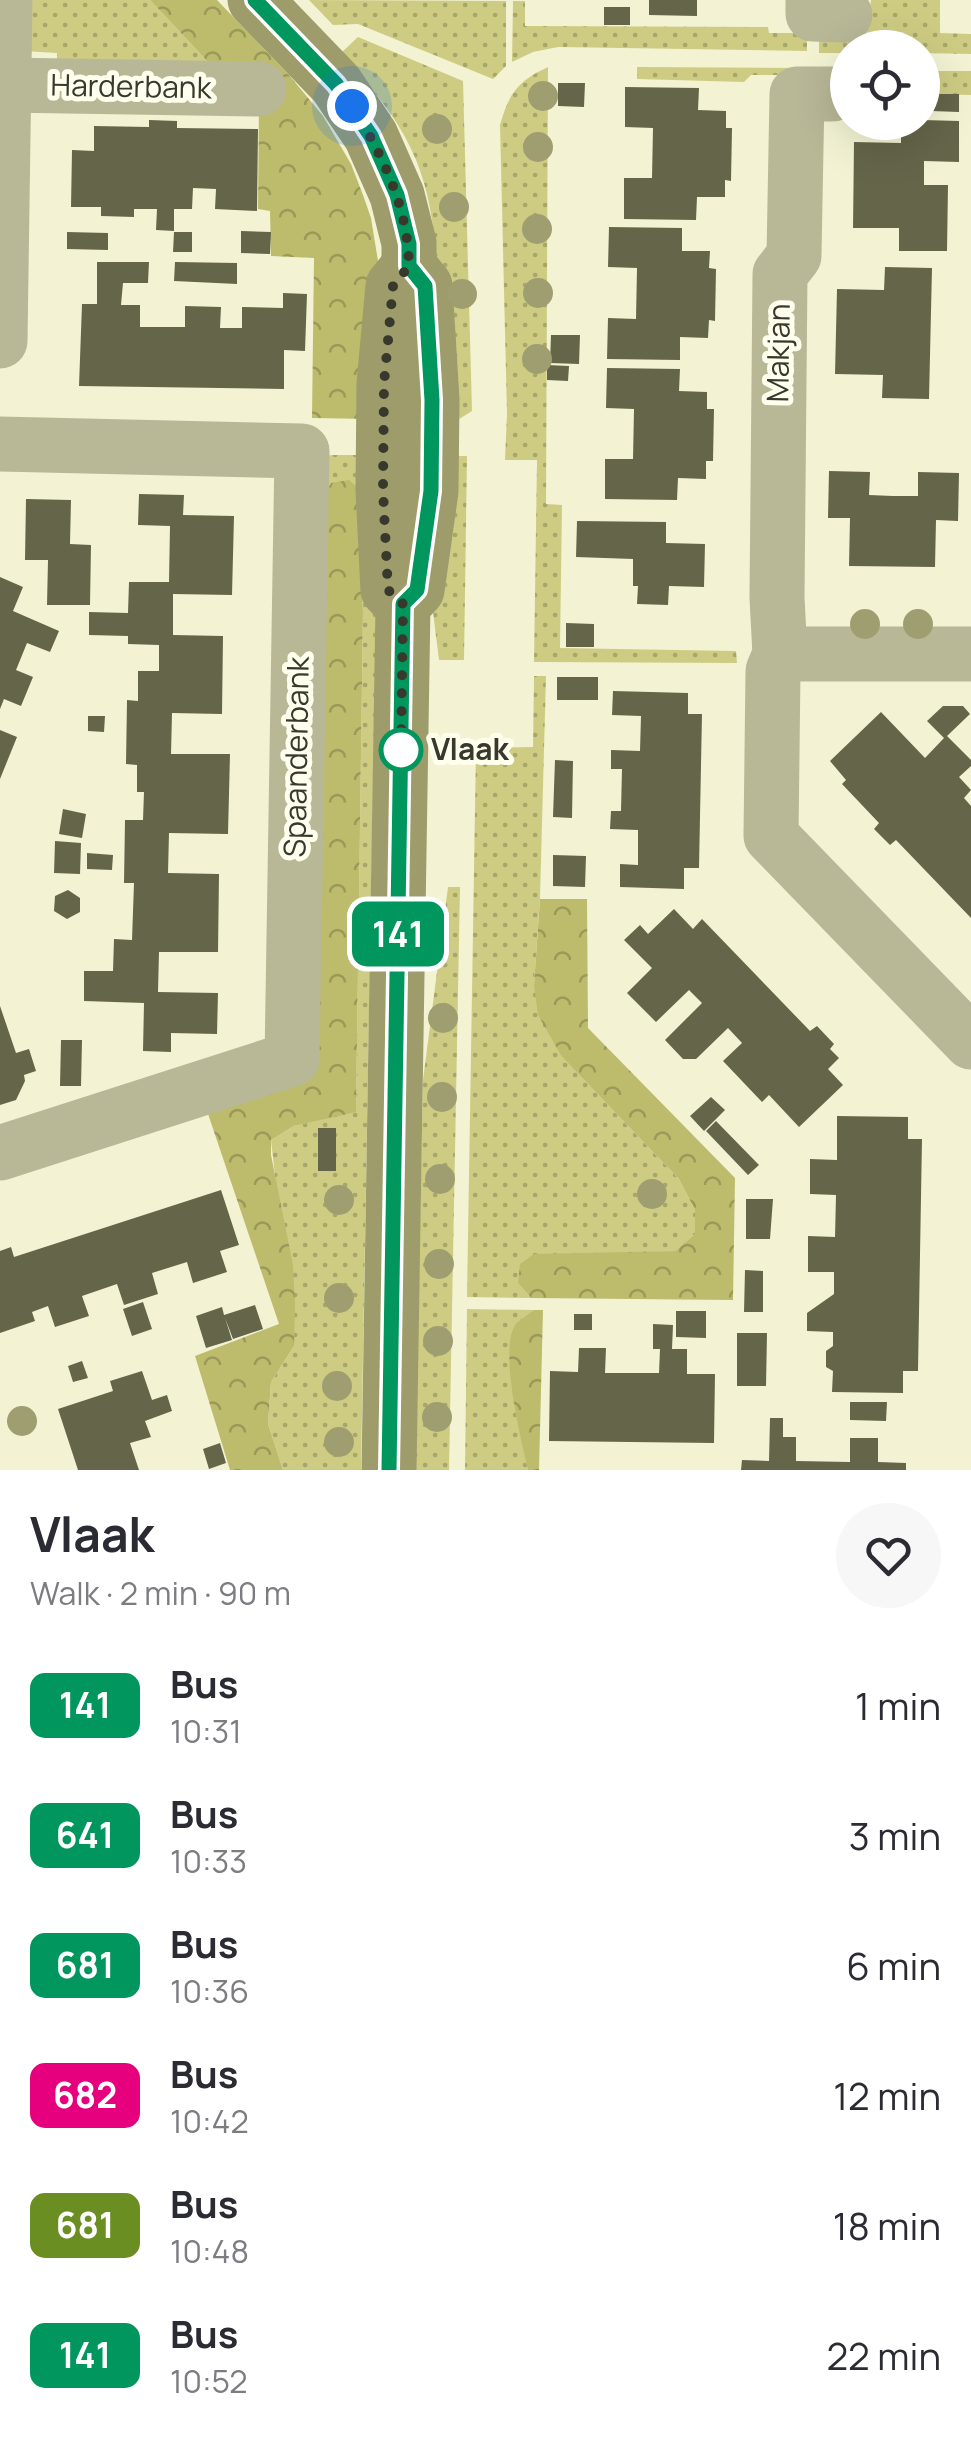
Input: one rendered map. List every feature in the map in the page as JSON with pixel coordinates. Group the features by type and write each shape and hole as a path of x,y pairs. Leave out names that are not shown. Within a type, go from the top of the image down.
{"street":[{"path":"0,341 5,0"},
{"path":"256,0 336,84 371,136 397,195 409,244 409,266 393,286 384,384 383,490 388,590 403,604 388,1470"},
{"name":"Harderbank","path":"4,85 259,89"},
{"name":"Makjan","path":"830,94 797,94 794,256 780,274 780,654 773,671 771,836 971,1042"},
{"name":"Spaanderbank","path":"0,444 302,451 302,467 292,1058 0,1153"},
{"path":"780,654 971,654"}],"shaded area":[{"path":"24,0 150,0 224,79 57,75 57,53 23,51"},
{"path":"309,0 506,1 506,66 493,79 358,24 333,25"},
{"path":"871,0 940,0 940,30 830,30 830,53 819,53 819,33 870,8"},
{"path":"513,1 525,1 525,26 768,27 769,33 807,33 807,51 558,47 512,62"},
{"path":"940,33 971,34 971,54 940,53"},
{"path":"358,37 463,81 472,411 456,421 445,421 435,249 427,195 401,130 341,53"},
{"path":"548,67 546,504 562,505 560,648 736,651 737,663 534,662 537,460 505,460 500,125 516,89"},
{"path":"637,67 807,68 806,75 751,75 744,82 637,79"},
{"path":"940,71 971,71 971,95 940,94"},
{"path":"369,455 376,616 361,1470 283,1470 268,1424 271,1382 294,1346 271,1140 294,1126 356,1111 363,612 357,487 326,492 326,456"},
{"path":"444,456 467,456 464,660 439,660 432,604"},
{"path":"534,676 546,676 534,985 562,1057 679,1179 695,1210 695,1234 675,1251 633,1253 518,1283 531,1298 467,1297 476,748 533,747"},
{"path":"448,887 460,887 449,1470 415,1470 423,1080"},
{"path":"467,1309 534,1310 515,1326 511,1375 528,1470 465,1470"}],"green space":[{"path":"150,0 217,0 323,116 351,164 371,218 378,261 370,419 312,418 314,258 271,256 270,211 258,209 259,100 224,79"},
{"path":"349,480 357,487 363,612 356,1112 294,1126 271,1140 293,1265 295,1306 294,1346 271,1382 268,1424 283,1470 230,1470 195,1356 279,1324 205,1105 310,1072 326,492 331,483"},
{"path":"540,899 587,899 588,1028 735,1178 733,1300 531,1298 518,1283 520,1264 534,1254 675,1251 695,1234 695,1210 679,1179 562,1057 538,1015 534,985"},
{"path":"534,1310 543,1310 539,1470 528,1470 509,1354 515,1325"}],"building":[{"path":"649,0 697,0 697,16 649,15"},
{"path":"604,7 630,7 630,25 604,25"},
{"path":"558,83 585,83 584,107 558,106"},
{"path":"625,87 699,88 698,110 726,111 726,128 732,128 731,181 725,180 725,197 697,197 696,220 624,219 624,178 652,178 653,128 625,127"},
{"path":"940,94 959,94 959,112 940,111"},
{"path":"149,120 177,121 177,128 258,129 257,211 215,209 216,189 193,188 192,209 174,209 174,231 156,230 157,209 134,209 134,217 101,216 101,207 71,207 72,150 94,151 94,126 149,127"},
{"path":"940,120 959,121 959,162 924,161 924,185 948,185 947,251 899,251 899,228 853,228 854,142 940,140"},
{"path":"609,227 682,228 682,251 710,251 709,268 716,269 715,321 709,320 708,338 680,337 680,360 607,359 608,318 636,319 637,268 608,267"},
{"path":"241,231 271,232 270,254 241,253"},
{"path":"67,232 108,233 108,250 67,249"},
{"path":"174,232 192,232 192,252 173,252"},
{"path":"97,262 149,262 148,283 123,283 121,305 140,305 140,327 185,327 185,306 221,307 220,328 242,328 242,307 283,308 283,293 307,294 305,351 284,350 284,389 79,386 82,304 97,304"},
{"path":"175,262 237,263 237,284 174,281"},
{"path":"885,267 932,268 929,399 882,398 883,375 835,374 837,289 884,290"},
{"path":"551,335 580,335 579,364 550,363"},
{"path":"547,365 569,366 568,381 547,380"},
{"path":"607,368 680,369 679,391 707,392 707,409 714,409 713,461 706,461 706,479 678,478 677,500 605,499 605,459 633,459 634,409 606,408"},
{"path":"829,471 870,472 869,495 893,496 918,496 918,472 959,473 958,521 936,520 935,567 849,566 850,518 828,518"},
{"path":"139,494 184,495 183,515 234,516 232,595 173,594 173,635 223,636 222,714 172,713 171,754 230,754 228,834 169,833 168,873 219,874 218,952 159,952 158,992 218,993 217,1034 171,1033 171,1052 143,1051 144,1003 84,1001 84,971 113,971 114,939 132,940 134,883 124,883 125,820 143,820 144,792 137,792 137,765 126,764 127,700 138,701 138,671 159,671 159,645 128,644 128,636 89,635 89,612 128,613 129,582 169,582 170,526 138,525"},
{"path":"26,499 71,500 70,544 91,545 90,605 47,605 48,560 25,560"},
{"path":"577,521 666,522 666,543 705,544 704,587 669,586 668,605 637,604 633,559 576,557"},
{"path":"0,577 23,587 13,611 59,631 50,652 27,643 16,670 33,677 21,706 4,699 0,709"},
{"path":"566,623 594,624 594,647 566,647"},
{"path":"557,677 598,677 598,700 557,700"},
{"path":"613,691 688,693 688,714 702,714 699,868 684,868 684,889 620,887 620,864 638,865 638,830 610,829 611,811 621,811 622,769 611,769 611,750 640,751 641,716 612,715"},
{"path":"943,706 963,706 970,714 947,736 971,760 971,766 959,777 971,790 964,798 971,806 971,918 896,840 890,845 874,829 879,823 842,784 846,780 830,761 881,712 925,758 944,738 927,721"},
{"path":"88,716 105,716 104,732 88,731"},
{"path":"0,730 17,737 0,779"},
{"path":"555,760 573,761 572,818 553,817"},
{"path":"63,809 86,814 82,838 59,834"},
{"path":"55,841 81,843 80,874 54,873"},
{"path":"87,853 113,855 112,870 87,869"},
{"path":"553,855 586,856 585,887 553,886"},
{"path":"68,890 80,898 80,912 67,919 54,911 55,896"},
{"path":"674,909 693,929 702,919 810,1031 817,1026 834,1044 830,1049 839,1058 828,1069 843,1085 799,1127 769,1095 762,1102 723,1061 742,1043 728,1028 696,1059 683,1059 665,1040 702,1003 689,990 656,1022 627,993 652,968 624,940 640,925 648,934"},
{"path":"0,1006 16,1053 29,1049 36,1071 24,1075 16,1100 0,1105"},
{"path":"61,1040 82,1040 81,1086 60,1086"},
{"path":"711,1097 725,1110 704,1131 690,1116"},
{"path":"837,1116 908,1117 908,1139 922,1139 918,1371 903,1371 903,1393 832,1392 833,1371 826,1367 826,1351 833,1346 833,1332 807,1331 807,1313 834,1294 834,1272 808,1272 808,1236 835,1237 836,1195 810,1194 810,1159 837,1160"},
{"path":"716,1121 759,1165 748,1175 706,1131"},
{"path":"318,1128 336,1128 336,1171 318,1171"},
{"path":"221,1190 239,1245 220,1251 227,1272 193,1283 187,1262 152,1273 158,1294 124,1305 117,1284 82,1296 89,1316 55,1327 48,1306 32,1312 35,1321 0,1333 0,1251 11,1247 14,1257"},
{"path":"746,1199 773,1199 770,1239 746,1239"},
{"path":"745,1270 763,1271 763,1312 744,1312"},
{"path":"143,1302 152,1329 132,1336 123,1309"},
{"path":"255,1305 263,1329 233,1339 225,1318 232,1340 206,1348 196,1316 222,1307 224,1315"},
{"path":"676,1311 706,1311 706,1338 676,1337"},
{"path":"574,1314 592,1314 592,1330 574,1330"},
{"path":"653,1324 673,1325 672,1349 687,1349 687,1374 715,1374 714,1443 549,1441 550,1371 578,1372 579,1348 606,1348 605,1373 659,1373 660,1349 653,1349"},
{"path":"737,1333 767,1333 766,1386 737,1386"},
{"path":"82,1361 88,1378 73,1382 68,1366"},
{"path":"142,1371 152,1400 167,1395 172,1411 145,1421 151,1437 130,1443 139,1470 78,1470 58,1409 113,1391 110,1381"},
{"path":"850,1402 887,1402 886,1421 850,1420"},
{"path":"770,1418 783,1418 783,1437 796,1437 796,1461 850,1462 850,1438 878,1438 878,1462 906,1463 906,1470 741,1470 742,1460 769,1461"},
{"path":"220,1443 226,1463 209,1469 203,1449"}],"bus line":[{"name":"141","path":"255,0 336,84 371,136 404,216 409,266 425,286 432,400 431,491 417,590 403,604 389,1470"}],"place":[{"name":"Vlaak","path":"401,750"}],"route":[{"path":"352,106 386,167 404,216 409,244 409,266 393,286 384,384 383,490 388,590 403,604 401,750"}]}
